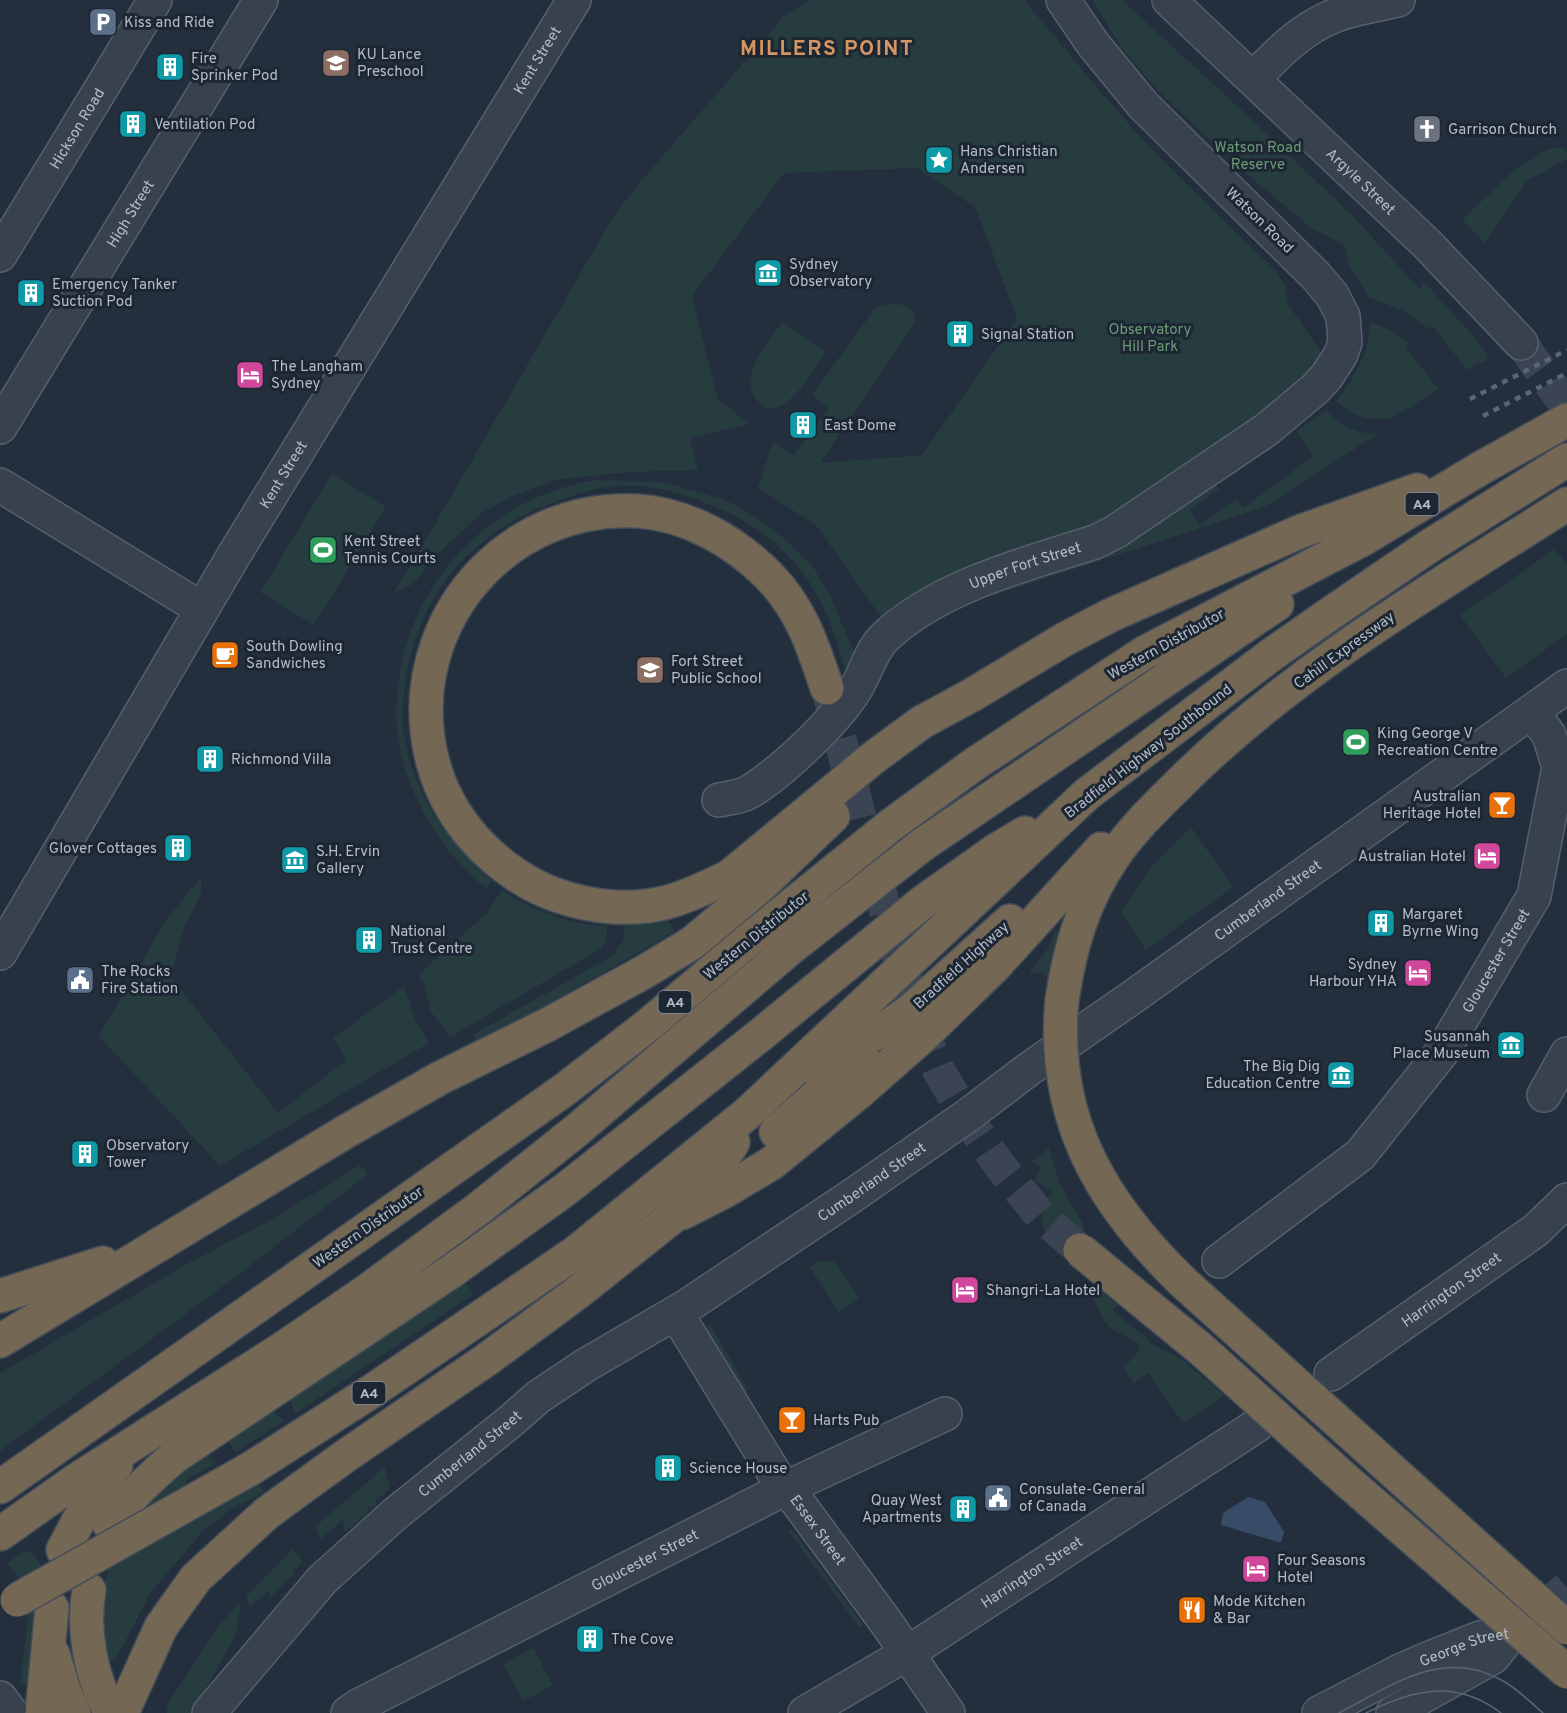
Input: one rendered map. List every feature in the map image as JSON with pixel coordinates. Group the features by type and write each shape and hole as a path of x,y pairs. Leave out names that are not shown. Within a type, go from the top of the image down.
{"highway":[{"path":"827,688 816,650 800,617 769,576 747,556 708,531 672,517 637,511 594,513 563,520 522,539 500,554 462,594 442,632 433,657 428,681 426,723 428,747 434,773 444,796 475,842 493,859 527,881 576,901 606,906 637,906 667,902 706,888 729,876 873,758 922,722 1065,639 1102,620 1299,532 1481,468 1567,420"},
{"name":"Bradfield Highway Southbound","path":"760,1101 1088,794 1271,655 1428,547 1567,460"},
{"name":"Western Distributor","path":"0,1487 564,1090 647,1026 891,825 976,763 1144,653 1363,539 1481,468"},
{"name":"Cahill Expressway","path":"1141,824 1207,757 1311,673 1414,599 1567,504"},
{"path":"0,1534 75,1481 289,1345 364,1293 478,1209 577,1130 793,946 922,845 1271,608 1363,539"},
{"path":"0,1341 292,1163 440,1078 549,1024 692,943 758,888 877,774 972,695"},
{"path":"759,1036 845,941 1039,764"},
{"path":"110,1524 134,1494 174,1457 452,1271 566,1189 923,902 995,851 1088,794"},
{"path":"1141,824 1114,856 1092,894 1068,960 1062,1000 1060,1037 1063,1079 1083,1146 1118,1210 1152,1252 1567,1628"},
{"name":"Bradfield Highway","path":"760,1101 887,1027 910,1011 1072,868 1141,824"},
{"path":"670,1219 725,1191 772,1163 858,1093 925,1034 996,965 1101,849"},
{"path":"725,1191 759,1147 910,1011"},
{"path":"0,1358 450,1088 549,1024"},
{"path":"122,1713 161,1627 196,1578 267,1513 344,1457 486,1360 577,1293 670,1219 729,1149 760,1101"},
{"name":"A4","path":"0,1610 250,1469 372,1391 574,1253 760,1101"},
{"path":"0,1296 153,1246"},
{"path":"1080,1250 1202,1350 1567,1672"},
{"path":"63,1550 97,1486 124,1456 190,1407"},
{"path":"89,1590 88,1644 95,1673 111,1713"},
{"path":"42,1713 51,1617 50,1641 55,1663 74,1713"}],"street":[{"name":"Hickson Road","path":"0,255 155,0"},
{"name":"High Street","path":"0,427 261,0"},
{"name":"Kent Street","path":"0,953 202,609 497,122 574,0"},
{"name":"Watson Road","path":"1064,0 1093,44 1143,105 1316,276 1332,295 1343,316 1345,342"},
{"name":"Argyle Street","path":"1169,0 1427,244 1521,343"},
{"path":"1253,79 1329,8 1398,0"},
{"name":"Upper Fort Street","path":"719,800 747,794 780,770 809,742 845,705 857,687 877,647 898,627 963,587 1095,542 1114,532 1282,417 1328,376 1345,342"},
{"path":"0,484 202,609"},
{"name":"Cumberland Street","path":"209,1713 322,1580 395,1514 538,1397 586,1365 676,1313 958,1123 1029,1069 1567,686"},
{"name":"Gloucester Street","path":"1219,1261 1360,1155 1442,1052 1534,896 1559,767 1550,735 1532,712"},
{"path":"1544,1095 1567,1054"},
{"name":"Harrington Street","path":"1331,1374 1536,1230 1567,1200"},
{"name":"Essex Street","path":"676,1313 784,1489 796,1500 888,1625 948,1713"},
{"name":"Gloucester Street","path":"348,1713 784,1489 945,1414"},
{"name":"Harrington Street","path":"805,1713 906,1654 1256,1426"},
{"name":"George Street","path":"1319,1713 1402,1670 1480,1638 1512,1633 1493,1657 1393,1713"},
{"path":"0,1698 11,1713"}],"green space":[{"name":"Observatory Hill Park","path":"811,0 1024,0 1153,151 1274,269 1285,285 1288,304 1321,352 1303,383 1122,516 892,619 881,617 816,525 758,488 773,441 794,455 829,408 812,395 876,307 899,304 913,311 916,316 914,323 820,463 922,455 1017,319 976,208 917,168 784,173 692,296 718,399 749,424 690,438 698,470 630,472 560,479 512,496 480,514 433,559 413,584 393,593 612,219 636,187 784,16"},
{"name":"Watson Road Reserve","path":"1092,0 1122,0 1355,218 1419,289 1425,283 1490,358 1467,370 1433,326 1429,329 1402,310 1369,298 1349,265 1344,245 1310,227 1248,175 1159,92 1123,50"},
{"path":"1562,147 1567,152 1567,159 1528,180 1484,243 1462,220 1512,172 1548,149"},
{"path":"782,322 826,351 796,393 776,408 766,407 753,394 750,384 751,374 760,353"},
{"path":"1370,322 1391,331 1409,344 1406,347 1438,389 1389,418 1375,419 1361,416 1348,410 1337,401 1355,374 1364,354 1370,333"},
{"path":"1326,411 1350,428 1363,433 1378,434 1264,507 992,596 1001,585 1214,482 1219,489 1189,510 1200,525 1236,499 1243,508 1313,456 1296,431"},
{"name":"Kent Street Tennis Courts","path":"332,474 386,507 314,625 260,592"},
{"path":"596,480 663,482 725,500 753,515 786,540 812,565 830,595 851,646 859,657 846,673 838,645 817,595 787,554 768,537 745,522 693,498 640,486 606,487 560,500 530,512 502,528 457,566 439,590 424,617 413,646 406,678 403,709 403,728 407,751 422,793 433,813 460,849 492,881 486,888 453,856 439,837 415,796 407,774 396,717 399,679 407,642 421,607 441,575 464,547 493,523 524,503 559,489"},
{"path":"1555,549 1567,565 1567,634 1506,678 1460,615"},
{"path":"1191,827 1233,887 1146,950 1121,912 1151,867"},
{"path":"200,878 199,898 185,924 171,977 278,1113 346,1060 333,1038 404,986 415,1019 429,1043 220,1166 99,1036 166,920"},
{"path":"502,890 524,904 552,916 595,926 607,926 606,942 600,949 450,1037 430,1010 425,985 418,975 487,913"},
{"path":"667,920 675,931 458,1057 456,1050 476,1039 474,1034 612,956 623,941 625,925 660,923"},
{"path":"1055,931 1062,935 1048,984 1047,977 1038,972 1031,975 1031,971 1049,947"},
{"path":"1049,1148 1059,1182 1085,1228 1062,1255 1047,1244 1041,1213 1035,1206 1053,1194 1035,1181 1040,1167 1030,1162"},
{"path":"360,1165 368,1174 230,1281 0,1451 0,1373 187,1264 269,1221"},
{"path":"818,1262 835,1262 859,1298 839,1312 810,1267"},
{"path":"463,1280 474,1294 295,1414 290,1397"},
{"path":"1092,1284 1117,1305 1113,1311 1149,1340 1149,1343 1181,1359 1225,1395 1183,1423 1148,1373 1134,1383 1124,1368 1138,1351 1140,1344 1112,1329 1104,1321 1089,1288"},
{"path":"711,1326 747,1391 743,1393 703,1327"},
{"path":"271,1410 285,1421 235,1452 228,1440"},
{"path":"205,1454 217,1462 186,1480 205,1513 257,1482 264,1492 230,1510 203,1531 151,1592 115,1661 107,1659 102,1592 114,1553 136,1516 168,1480"},
{"path":"385,1467 390,1489 375,1501 376,1506 369,1507 367,1514 344,1532 343,1520 320,1539 315,1527"},
{"path":"792,1529 863,1625 859,1627 788,1531"},
{"path":"292,1549 303,1560 295,1569 294,1574 271,1597 268,1591 250,1607 246,1597"},
{"path":"25,1551 33,1553 41,1566 28,1685 20,1684 30,1605 23,1582 7,1563"},
{"path":"241,1601 236,1635 192,1713 167,1713 171,1699 218,1627"},
{"path":"533,1648 553,1685 523,1701 503,1664"}],"water":[{"path":"1248,1497 1265,1502 1284,1532 1281,1543 1221,1525 1223,1513"}],"tunnel":[{"path":"1521,343 1567,407"},
{"path":"828,691 870,857 907,986 921,1029 938,1069 963,1112 1000,1166 1040,1215 1080,1250"},
{"path":"1512,1633 1567,1588"}],"tram line":[{"path":"1339,1713 1418,1674 1460,1667 1481,1671 1503,1681 1543,1713"},
{"path":"1366,1713 1401,1698 1434,1691 1468,1695 1501,1713"}],"railway":[{"path":"1470,399 1567,350"},
{"path":"1483,416 1567,373"}],"place":[{"name":"Kiss and Ride","path":"103,22"},
{"name":"KU Lance Preschool","path":"336,63"},
{"name":"Fire Sprinker Pod","path":"170,67"},
{"name":"Ventilation Pod","path":"133,124"},
{"name":"Garrison Church","path":"1427,129"},
{"name":"Hans Christian Andersen","path":"939,160"},
{"name":"Sydney Observatory","path":"768,273"},
{"name":"Emergency Tanker Suction Pod","path":"31,293"},
{"name":"Signal Station","path":"960,334"},
{"name":"The Langham Sydney","path":"250,375"},
{"name":"East Dome","path":"803,425"},
{"name":"Kent Street Tennis Courts","path":"323,550"},
{"name":"South Dowling Sandwiches","path":"225,655"},
{"name":"Fort Street Public School","path":"650,670"},
{"name":"King George V Recreation Centre","path":"1356,742"},
{"name":"Richmond Villa","path":"210,759"},
{"name":"Australian Heritage Hotel","path":"1502,805"},
{"name":"Glover Cottages","path":"178,848"},
{"name":"Australian Hotel","path":"1487,856"},
{"name":"S.H. Ervin Gallery","path":"295,860"},
{"name":"Margaret Byrne Wing","path":"1381,923"},
{"name":"National Trust Centre","path":"369,940"},
{"name":"Sydney Harbour YHA","path":"1418,973"},
{"name":"The Rocks Fire Station","path":"80,980"},
{"name":"Susannah Place Museum","path":"1511,1045"},
{"name":"The Big Dig Education Centre","path":"1341,1075"},
{"name":"Observatory Tower","path":"85,1154"},
{"name":"Shangri-La Hotel","path":"965,1290"},
{"name":"Harts Pub","path":"792,1420"},
{"name":"Science House","path":"668,1468"},
{"name":"Consulate-General of Canada","path":"998,1498"},
{"name":"Quay West Apartments","path":"963,1509"},
{"name":"Four Seasons Hotel","path":"1256,1569"},
{"name":"Mode Kitchen & Bar","path":"1192,1610"},
{"name":"The Cove","path":"590,1639"}],"district":[{"name":"MILLERS POINT","path":"827,48"}]}
